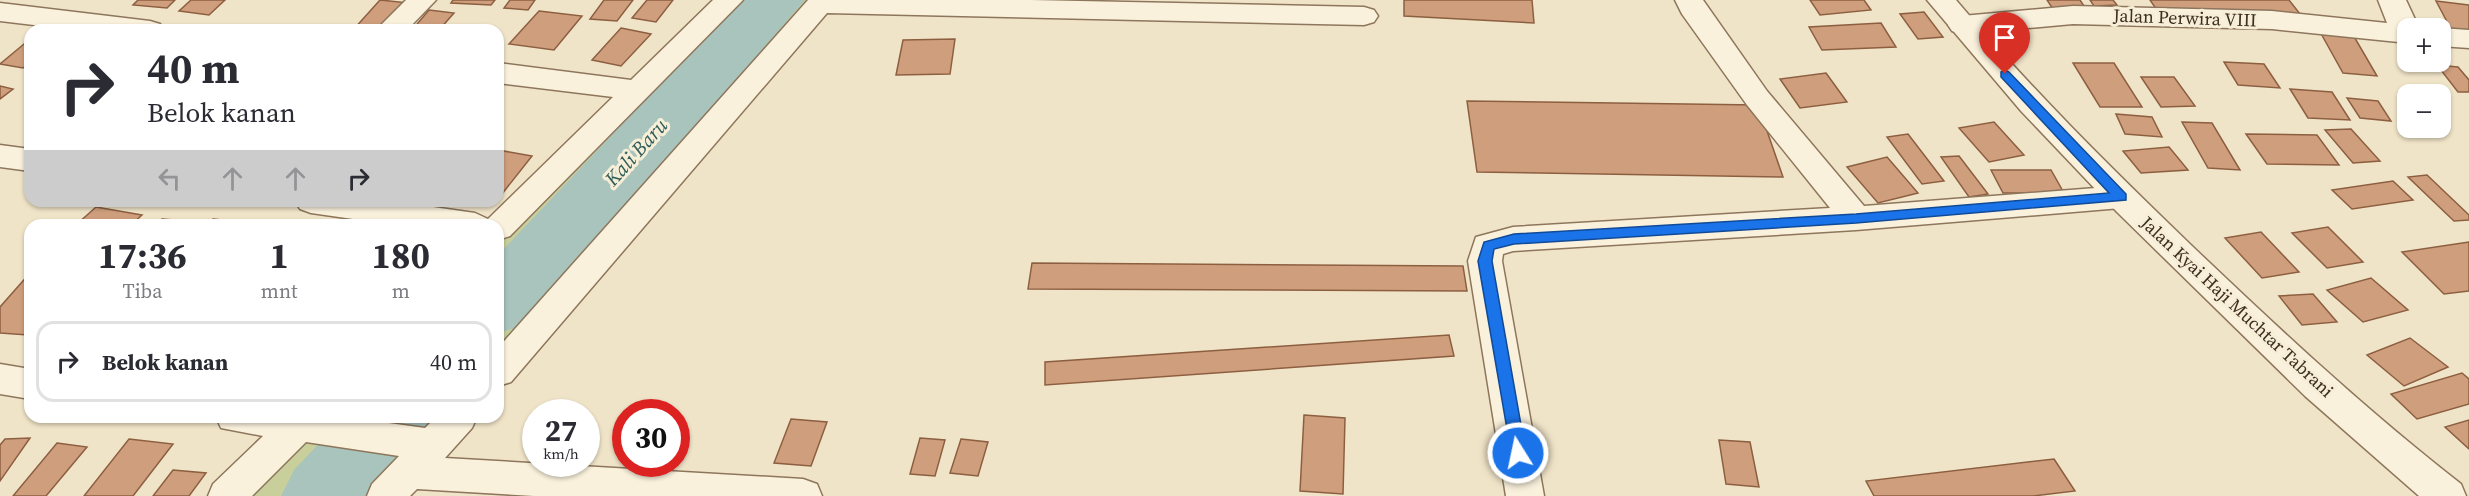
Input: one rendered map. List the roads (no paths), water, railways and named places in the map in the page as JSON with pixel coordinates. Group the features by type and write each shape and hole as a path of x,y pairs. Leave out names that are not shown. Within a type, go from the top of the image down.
{"street":[{"path":"396,24 422,0"},
{"path":"504,222 634,90 729,0"},
{"path":"1689,0 1692,8 1757,98 1856,219"},
{"name":"Jalan Kyai Haji Muchtar Tabrani","path":"1941,0 2034,107 2121,197 2274,345 2447,496"},
{"path":"2392,0 2400,18"},
{"path":"504,365 822,2 1364,16"},
{"path":"0,12 100,24"},
{"name":"Jalan Perwira VIII","path":"1962,25 2073,15 2272,20 2397,33"},
{"path":"2451,38 2469,39"},
{"path":"504,74 634,90"},
{"path":"0,156 24,159"},
{"path":"1525,496 1485,261 1488,246 1514,239 1856,219 2121,197"},
{"path":"352,207 434,219"},
{"path":"0,379 24,383"},
{"path":"287,423 314,426 413,464 803,496"},
{"path":"413,464 453,423"},
{"path":"227,496 314,426"}],"waterway":[{"name":"Kali Baru","path":"504,297 774,0"},
{"name":"Kali Baru","path":"324,496 390,423"}]}
